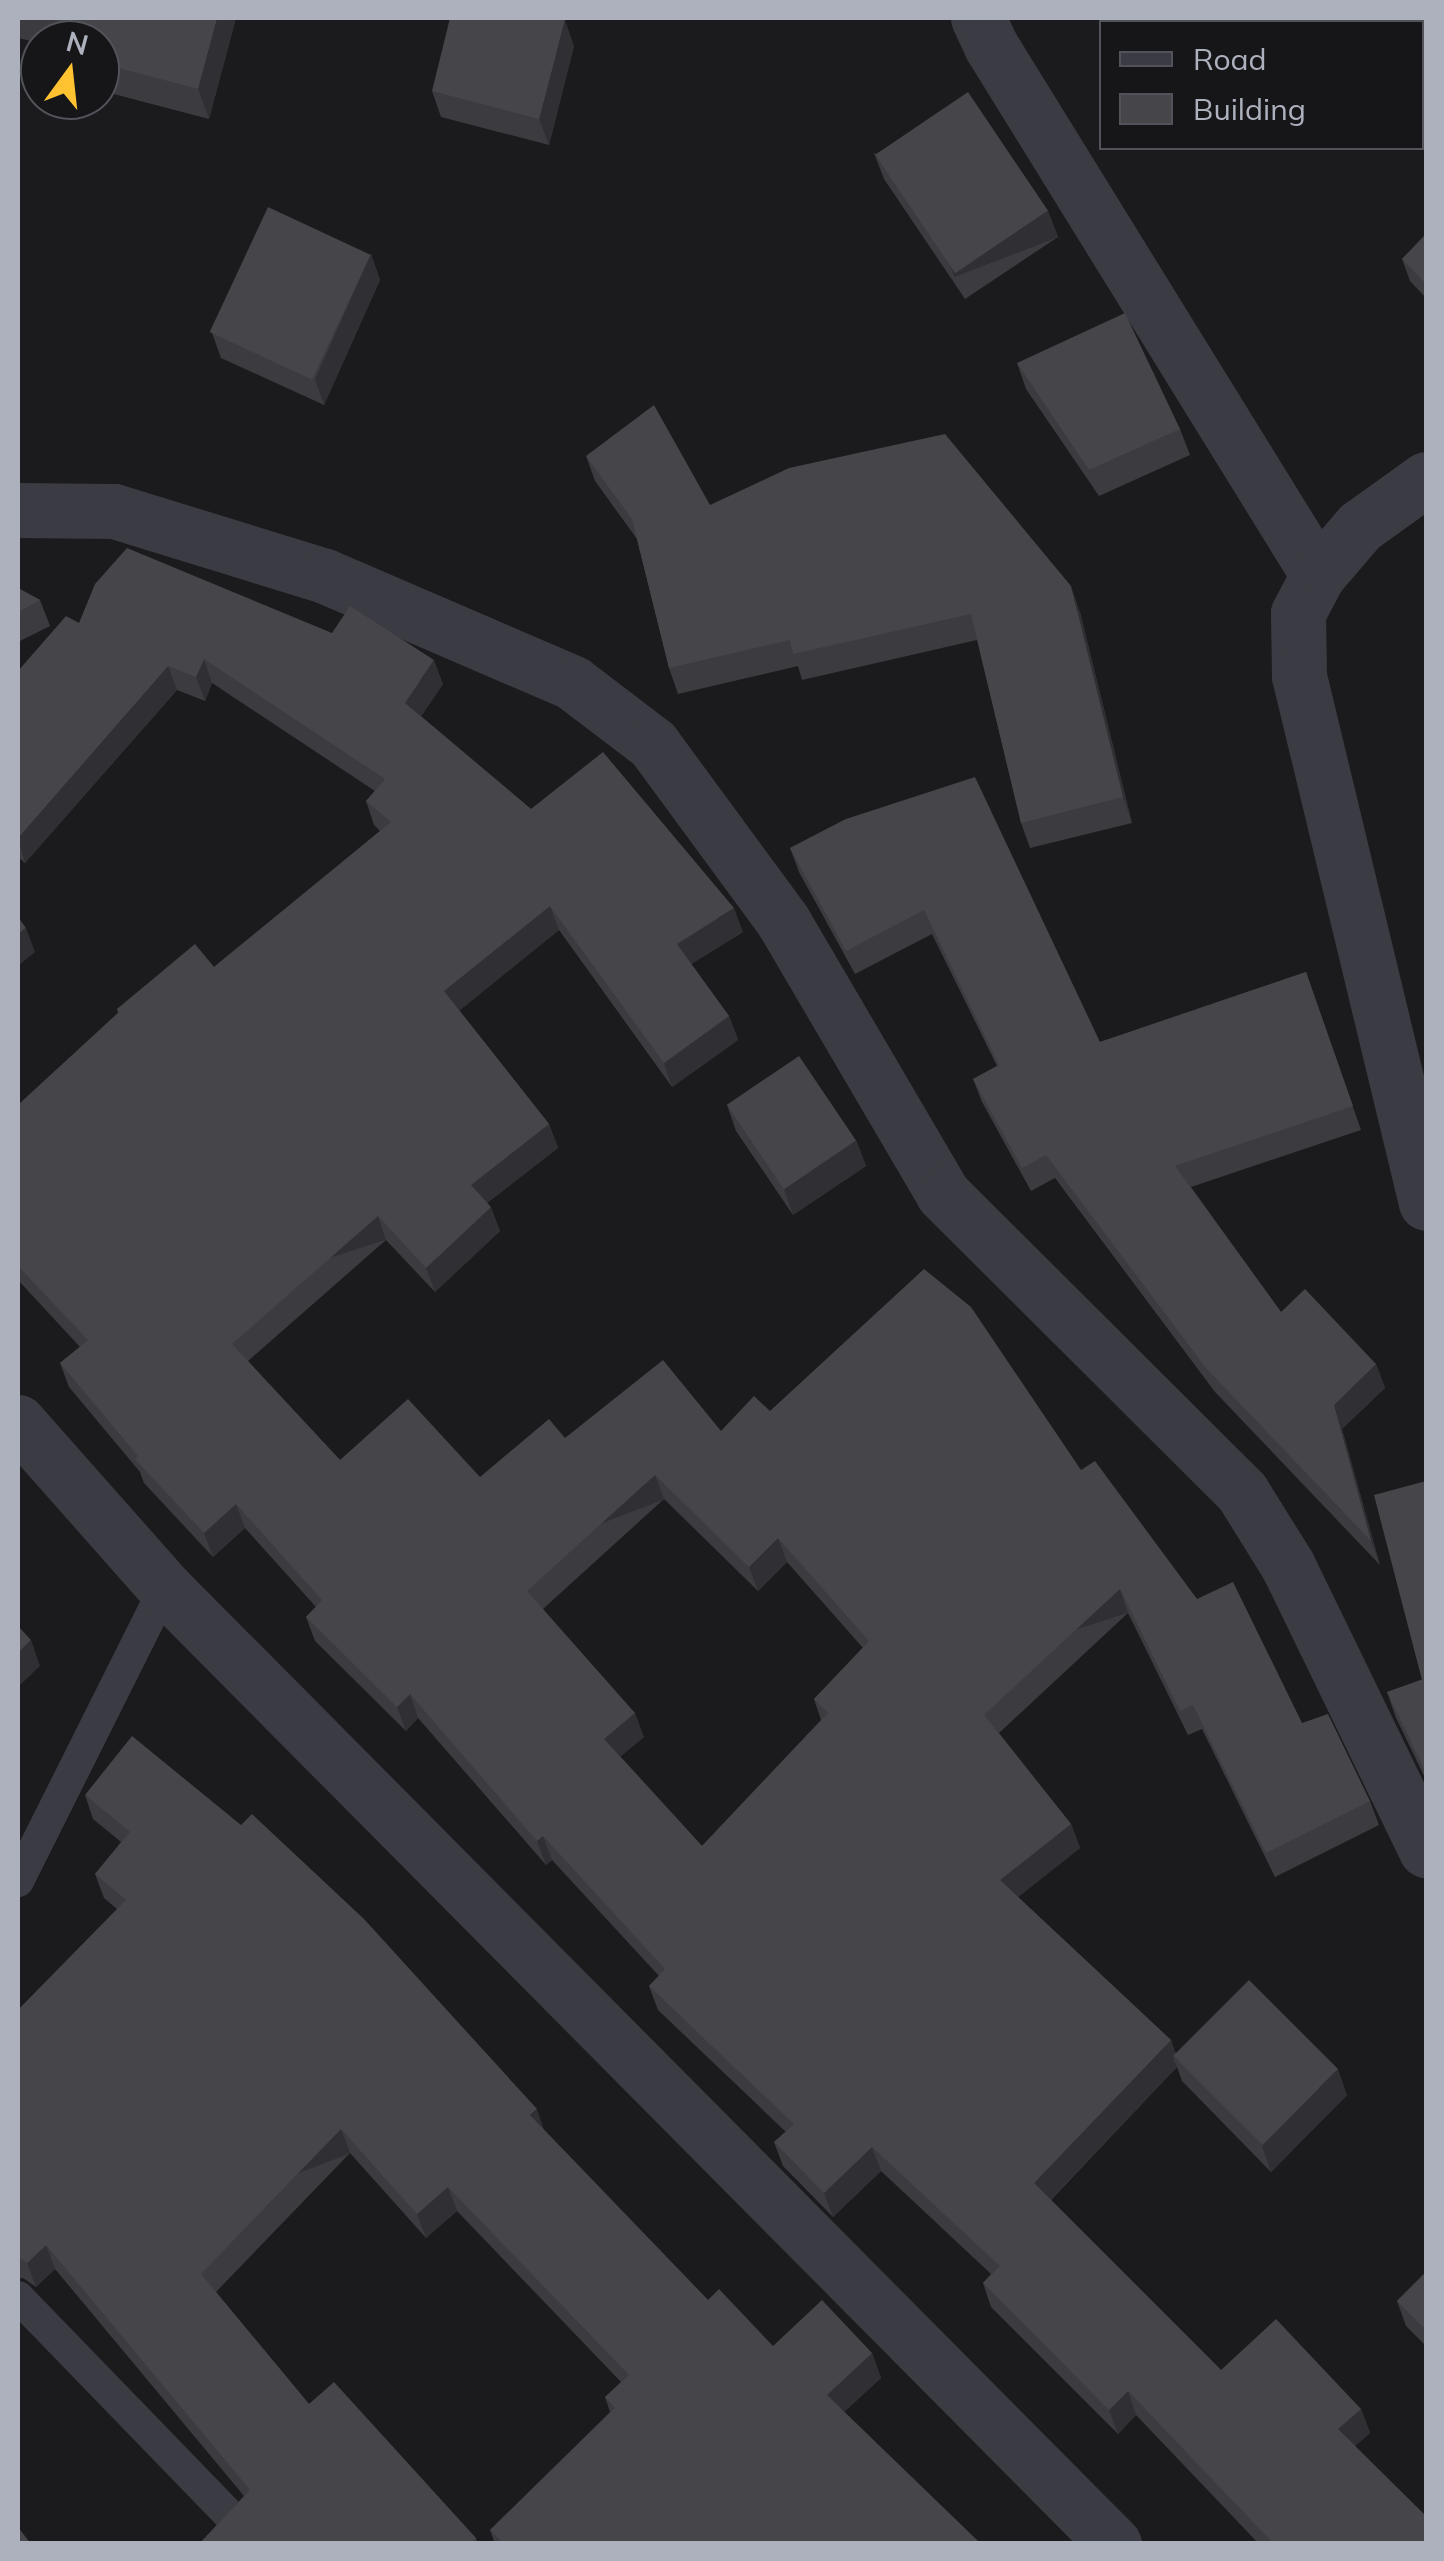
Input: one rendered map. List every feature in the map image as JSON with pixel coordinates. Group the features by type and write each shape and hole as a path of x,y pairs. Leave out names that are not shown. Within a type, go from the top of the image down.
{"street":[{"path":"978,18 991,46 1318,575"},
{"path":"1426,480 1360,526 1318,575 1298,613 1299,676 1426,1202"},
{"path":"18,510 114,511 324,576 573,683 653,744 783,920 943,1194 1242,1492 1288,1566 1426,1850"},
{"path":"18,1422 164,1588 1114,2544"}],"lane":[{"path":"18,1881 164,1588"},
{"path":"18,2298 230,2516"}],"building":[{"path":"45,18 217,18 198,89 120,68 120,20"},
{"path":"450,18 565,20 539,119 432,91"},
{"path":"968,92 1048,211 955,273 875,155"},
{"path":"268,207 370,255 312,380 210,332"},
{"path":"1426,234 1426,284 1402,259"},
{"path":"1125,313 1180,429 1089,470 1017,363"},
{"path":"654,405 710,505 789,468 945,434 1071,586 1123,797 1021,823 971,614 793,654 790,640 669,668 632,519 586,456"},
{"path":"127,548 332,633 350,606 434,660 405,703 531,809 603,752 734,908 677,944 729,1016 664,1063 550,906 444,991 549,1124 471,1185 491,1207 426,1268 378,1216 232,1344 340,1460 408,1399 480,1477 549,1419 565,1438 663,1360 721,1431 754,1396 770,1411 924,1269 971,1307 1081,1470 1095,1461 1197,1599 1233,1582 1302,1723 1328,1714 1370,1801 1266,1853 1193,1705 1180,1711 1120,1589 984,1715 1071,1824 1000,1880 1171,2040 1034,2183 1221,2370 1276,2319 1361,2409 1338,2429 1426,2516 1426,2544 1274,2544 1128,2391 1109,2410 983,2283 1000,2266 872,2147 824,2193 774,2142 794,2124 649,1986 665,1969 543,1836 537,1841 410,1694 397,1707 306,1617 322,1600 236,1504 204,1533 135,1459 138,1456 60,1363 88,1340 18,1266 18,1105 119,1012 117,1009 195,944 214,967 391,822 366,801 385,779 204,659 196,677 168,666 18,838 18,671 66,616 79,623 95,584","holes":["655,1475 749,1567 778,1538 869,1641 814,1699 828,1713 702,1846 604,1739 635,1713 527,1591"]},
{"path":"18,588 40,600 18,612"},
{"path":"975,777 1100,1042 1306,972 1353,1106 1175,1166 1281,1312 1305,1289 1376,1364 1334,1405 1371,1541 1206,1368 1046,1155 1022,1168 973,1079 999,1065 924,910 846,951 790,848 846,819"},
{"path":"18,917 26,928 18,934"},
{"path":"799,1056 856,1141 784,1189 727,1105"},
{"path":"1426,1481 1426,1678 1422,1680 1374,1495"},
{"path":"18,1626 31,1640 18,1653"},
{"path":"1426,1678 1426,1773 1387,1692"},
{"path":"132,1736 241,1825 252,1814 364,1919 537,2109 530,2115 708,2300 719,2289 773,2346 822,2300 872,2353 827,2395 981,2544 504,2544 490,2530 615,2408 605,2397 629,2375 448,2187 417,2214 341,2129 201,2274 309,2404 334,2382 476,2538 470,2544 199,2544 250,2490 46,2245 27,2263 18,2256 18,2010 126,1900 95,1874 130,1832 85,1795"},
{"path":"1249,1980 1338,2069 1262,2145 1173,2056"},
{"path":"1426,2272 1426,2330 1397,2301"},
{"path":"18,2527 31,2544 18,2544"}]}
